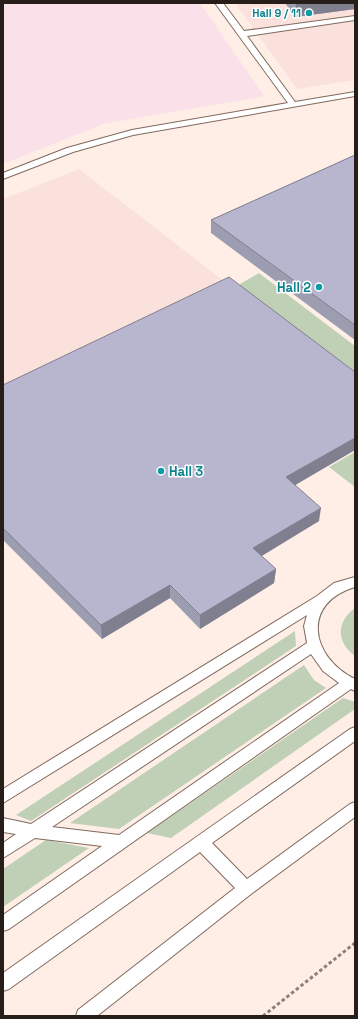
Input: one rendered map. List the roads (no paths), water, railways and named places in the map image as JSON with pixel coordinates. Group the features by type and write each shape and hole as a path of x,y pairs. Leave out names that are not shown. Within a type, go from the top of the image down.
{"lane":[{"path":"219,3 293,105"},
{"path":"242,34 355,18"},
{"path":"3,176 70,150 132,133 355,94"},
{"path":"3,797 321,600 355,576"},
{"path":"337,588 355,582"},
{"path":"3,924 352,684 329,669 321,660 313,646 310,630 313,614 321,600"},
{"path":"3,851 313,646"},
{"path":"3,983 355,733"},
{"path":"84,1016 246,889 355,809"},
{"path":"3,825 32,831 122,842"},
{"path":"201,842 246,889"}],"place":[{"name":"Hall 9 / 11","path":"309,13"},
{"name":"Hall 2","path":"319,287"},
{"name":"Hall 3","path":"161,471"}]}
